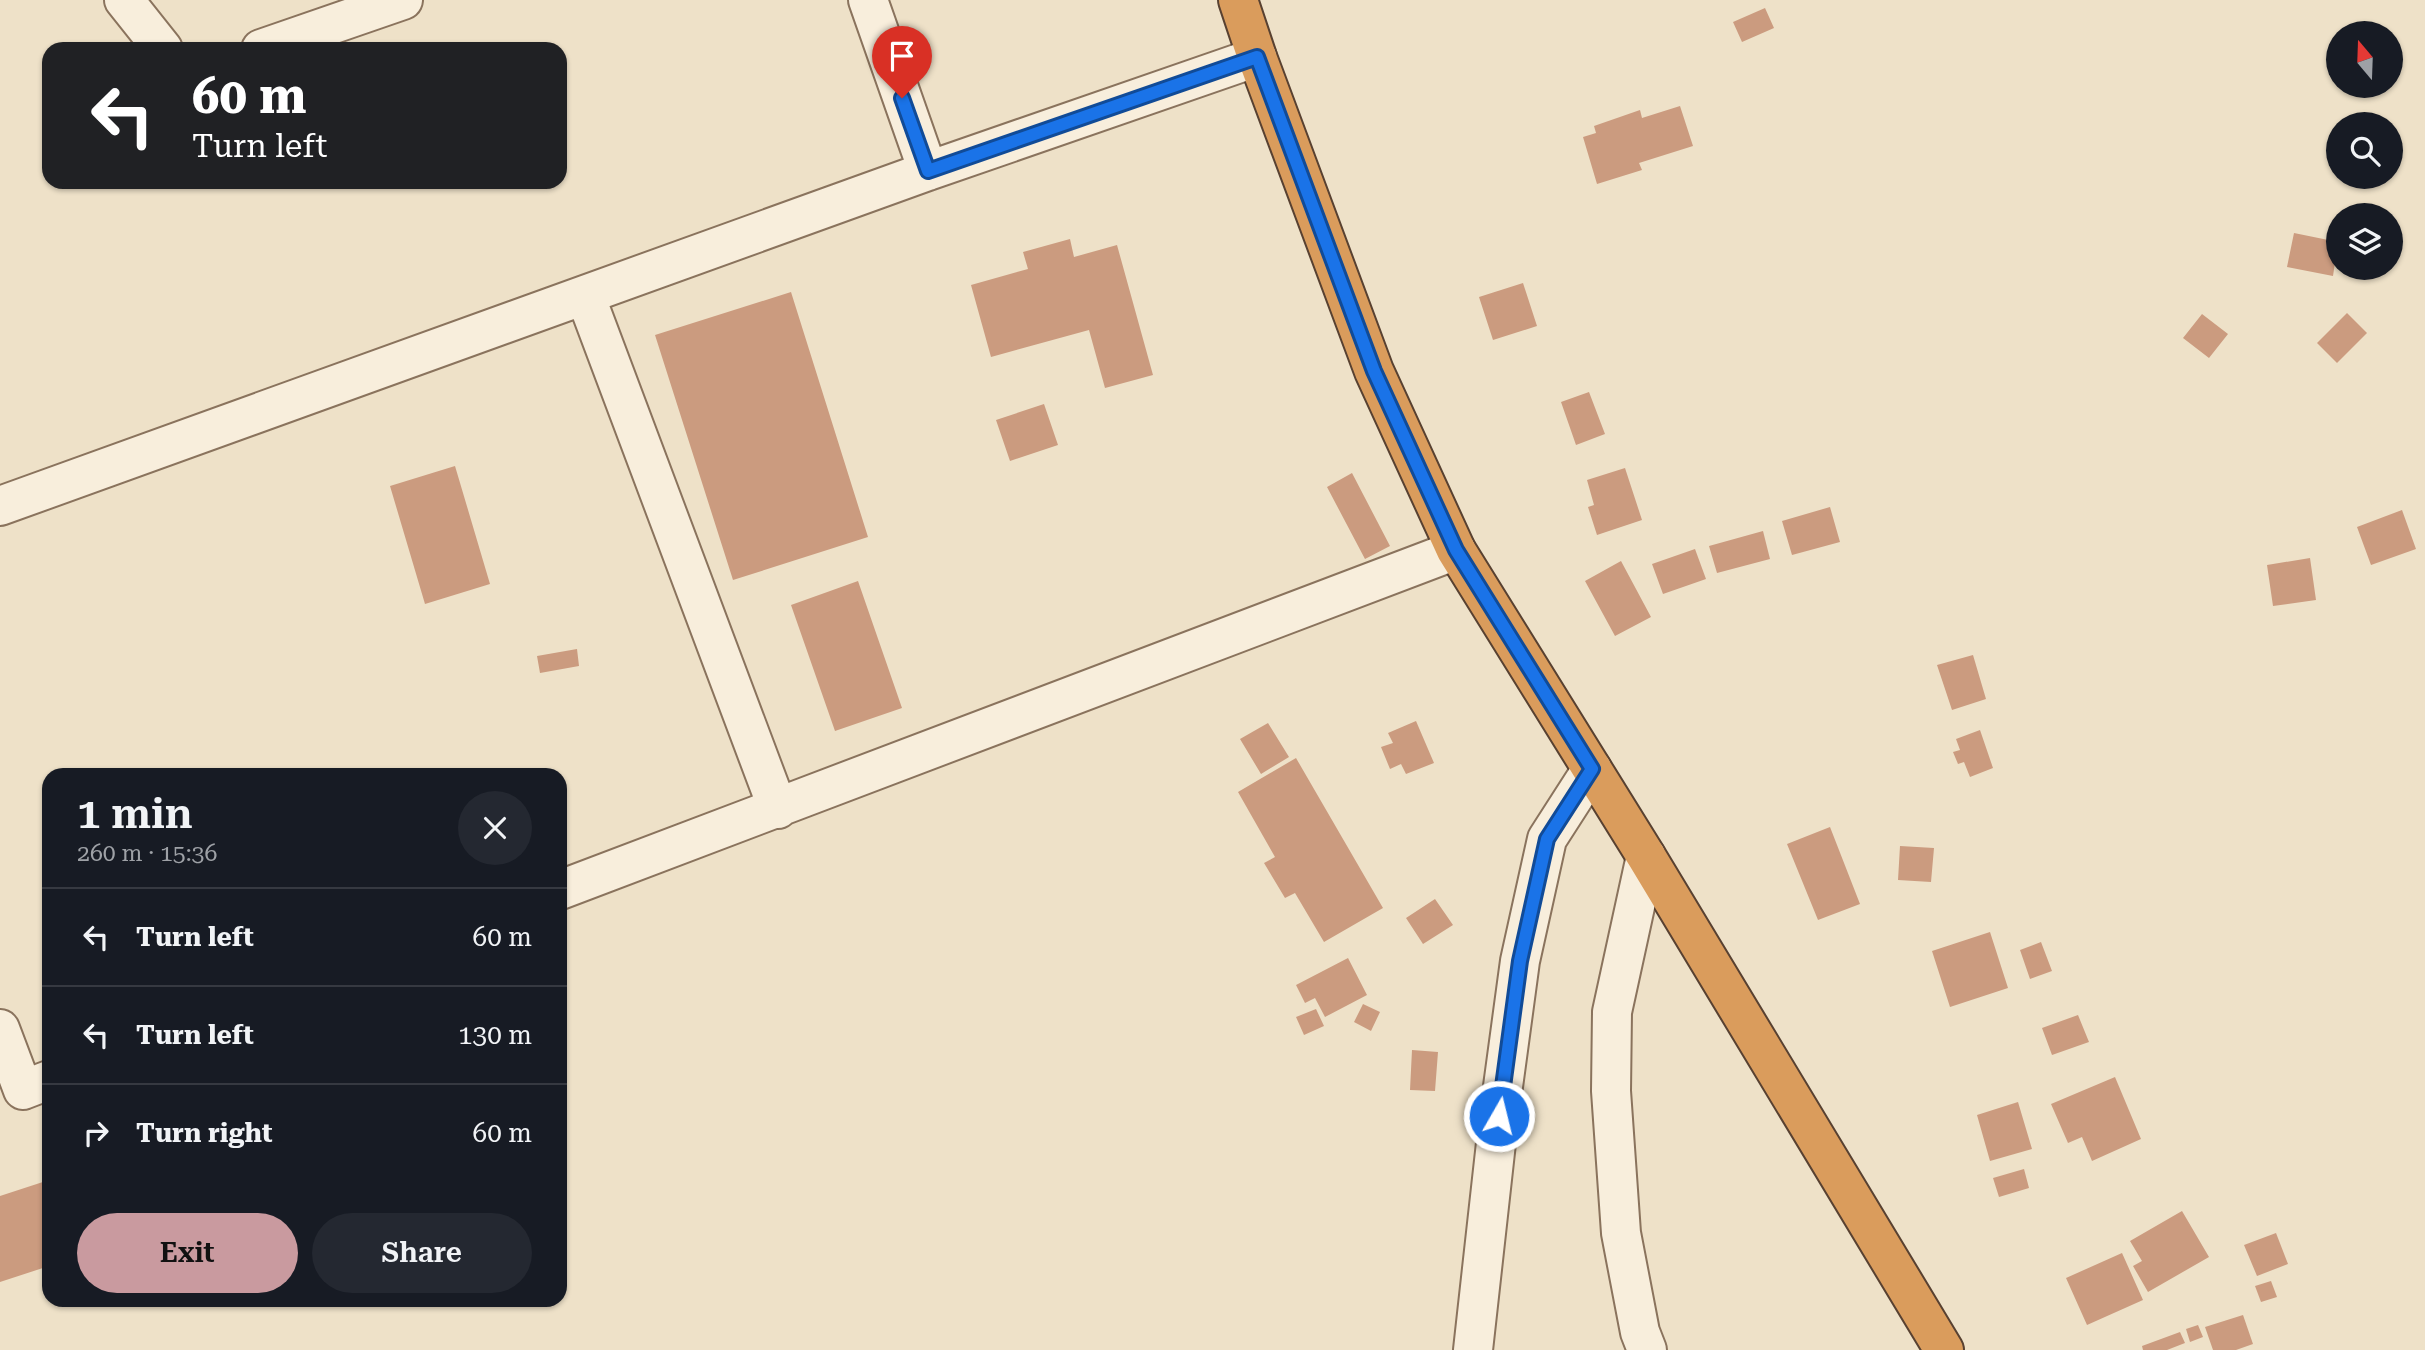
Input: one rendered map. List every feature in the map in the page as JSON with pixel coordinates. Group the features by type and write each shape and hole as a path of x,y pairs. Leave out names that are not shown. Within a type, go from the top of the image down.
{"highway":[{"path":"1238,0 1374,371 1456,550 1646,856 1944,1350"}],"street":[{"path":"124,0 157,42"},
{"path":"281,42 403,0"},
{"path":"868,0 928,171"},
{"path":"0,506 928,171 1257,57"},
{"path":"585,295 778,808"},
{"path":"567,887 1456,550"},
{"path":"1473,1350 1499,1116 1520,961 1547,839 1592,769"},
{"path":"1646,856 1612,1012 1611,1091 1621,1233 1640,1332 1647,1350"},
{"path":"0,1029 24,1089"}],"building":[{"path":"1765,8 1774,28 1742,42 1733,22"},
{"path":"1680,106 1693,146 1639,163 1642,170 1597,184 1583,137 1596,133 1594,126 1640,110 1642,118"},
{"path":"2294,233 2326,240 2326,275 2287,267"},
{"path":"1070,239 1074,257 1117,245 1153,375 1105,388 1089,330 991,357 971,285 1028,269 1023,252"},
{"path":"1523,283 1537,326 1493,340 1479,297"},
{"path":"791,292 868,537 733,580 655,335"},
{"path":"2347,313 2367,333 2337,363 2317,343"},
{"path":"2202,314 2228,334 2209,358 2183,338"},
{"path":"1589,392 1605,434 1576,445 1561,402"},
{"path":"1044,404 1058,445 1010,461 996,420"},
{"path":"455,466 490,584 425,604 390,486"},
{"path":"1625,468 1642,520 1597,535 1588,507 1594,505 1587,480"},
{"path":"1352,473 1390,546 1365,559 1327,487"},
{"path":"1830,507 1840,542 1792,555 1782,521"},
{"path":"2402,510 2416,549 2371,565 2357,527"},
{"path":"1763,531 1770,559 1717,573 1709,546"},
{"path":"1695,549 1706,579 1663,594 1652,564"},
{"path":"2310,558 2316,600 2273,606 2267,565"},
{"path":"1621,561 1651,617 1615,636 1585,581"},
{"path":"858,581 902,708 835,731 791,605"},
{"path":"577,649 579,666 540,673 537,656"},
{"path":"1973,655 1986,699 1952,710 1937,665"},
{"path":"1416,721 1434,763 1406,774 1401,764 1390,769 1381,747 1393,743 1388,733"},
{"path":"1268,723 1289,757 1261,774 1240,739"},
{"path":"1980,730 1993,768 1970,777 1964,762 1958,764 1953,752 1960,750 1956,739"},
{"path":"1296,758 1383,908 1324,942 1295,893 1285,898 1264,863 1275,857 1238,792"},
{"path":"1830,827 1860,904 1818,920 1787,844"},
{"path":"1900,846 1934,848 1931,882 1898,880"},
{"path":"1435,899 1453,925 1423,944 1406,918"},
{"path":"1990,932 2008,988 1950,1007 1932,951"},
{"path":"2041,942 2052,971 2030,979 2020,950"},
{"path":"1348,958 1367,995 1325,1017 1315,998 1305,1003 1296,985"},
{"path":"1363,1004 1380,1012 1371,1031 1354,1022"},
{"path":"1316,1009 1324,1026 1304,1035 1296,1017"},
{"path":"2078,1015 2089,1042 2052,1055 2042,1028"},
{"path":"1412,1050 1438,1052 1435,1091 1410,1090"},
{"path":"2115,1077 2141,1139 2092,1161 2082,1137 2068,1143 2051,1104"},
{"path":"2018,1102 2032,1149 1990,1161 1977,1115"},
{"path":"2024,1169 2029,1188 1999,1197 1993,1178"},
{"path":"42,1182 42,1268 0,1282 0,1196"},
{"path":"2182,1211 2209,1257 2148,1292 2133,1266 2142,1261 2130,1241"},
{"path":"2276,1233 2288,1264 2257,1276 2244,1245"},
{"path":"2122,1253 2143,1300 2087,1325 2066,1278"},
{"path":"2271,1281 2277,1297 2261,1302 2255,1286"},
{"path":"2243,1315 2253,1344 2236,1350 2213,1350 2205,1327"},
{"path":"2198,1325 2203,1337 2190,1342 2186,1329"},
{"path":"2180,1332 2185,1343 2167,1350 2143,1350 2142,1346"}],"route":[{"path":"902,98 928,171 1257,57 1374,371 1456,550 1592,769 1547,839 1520,961 1499,1116"}]}
